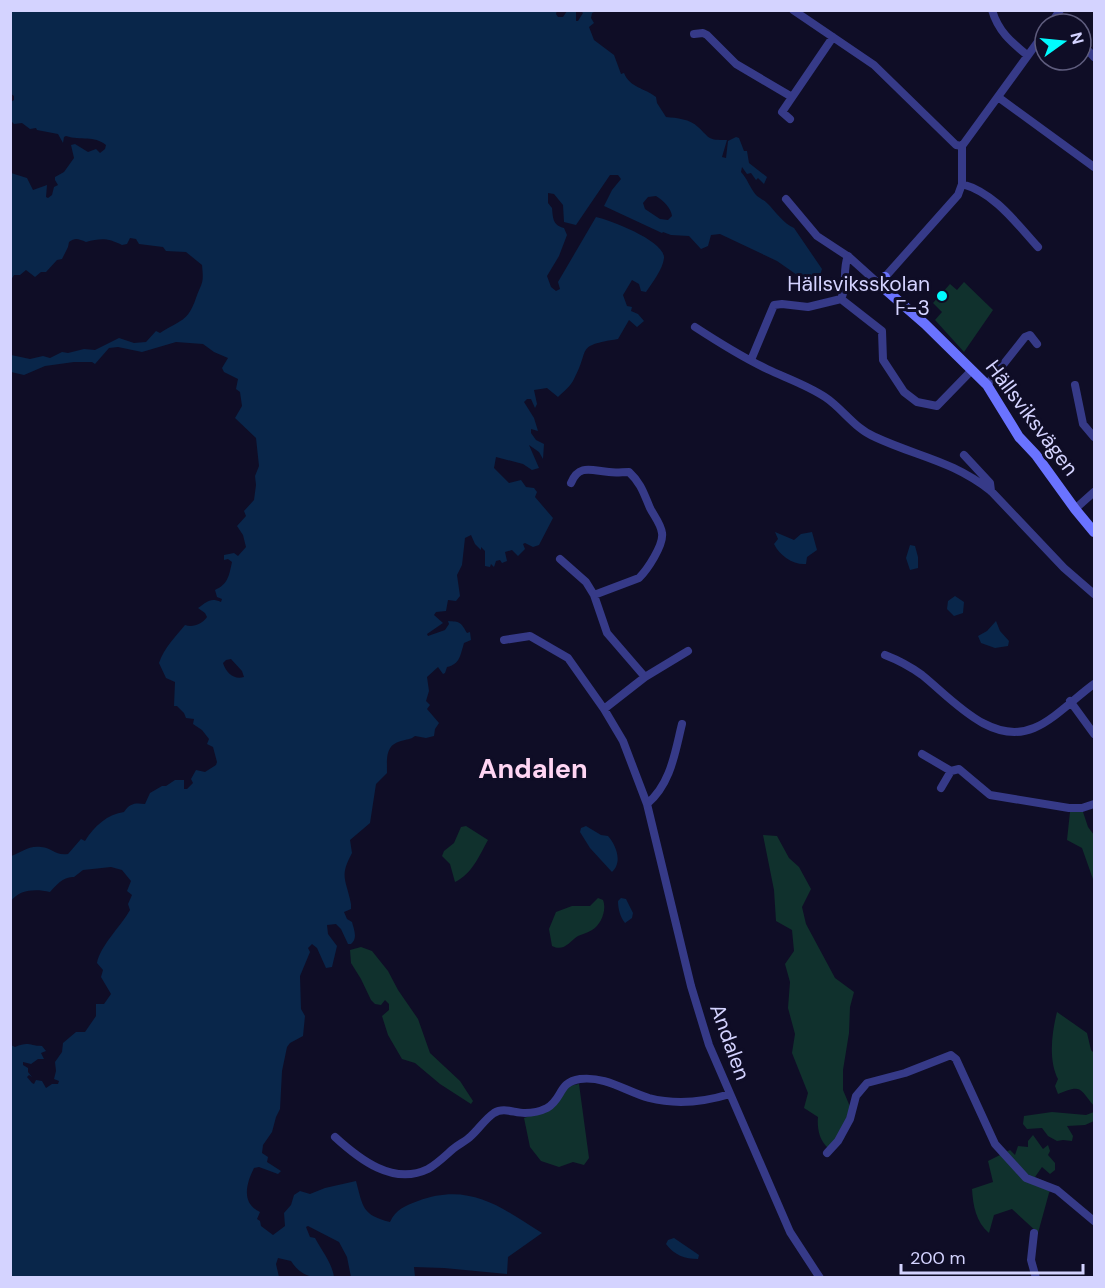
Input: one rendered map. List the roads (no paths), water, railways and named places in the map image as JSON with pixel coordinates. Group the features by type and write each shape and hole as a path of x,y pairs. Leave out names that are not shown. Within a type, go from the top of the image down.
{"street":[{"path":"793,10 874,65 956,145 962,146"},
{"path":"992,10 995,21 1004,34 1027,55"},
{"path":"694,34 707,35 736,64 792,97"},
{"path":"790,119 782,112 833,37"},
{"path":"882,280 958,195 962,184 962,146 1033,47"},
{"path":"998,97 1095,167"},
{"path":"962,184 985,194 1007,213 1038,247"},
{"name":"Hällsviksvägen","path":"786,199 817,236 882,280 987,386 1018,436 1036,455 1075,509 1095,532"},
{"path":"841,299 844,292 844,265 848,256"},
{"path":"751,360 774,305 808,307 841,299"},
{"path":"841,299 882,331 883,360 904,392 914,400 934,406 939,405 972,370"},
{"path":"695,327 751,360 810,388 826,398 866,433 952,465 991,491 1064,568 1095,594"},
{"path":"987,386 1026,337 1029,335 1037,344"},
{"path":"1075,385 1083,424 1095,437"},
{"path":"964,455 990,483 991,491"},
{"path":"571,483 575,474 580,470 629,472 644,491 662,534 660,545 639,578 594,595"},
{"path":"1075,509 1095,492"},
{"path":"560,559 586,582 594,595 607,633 645,677"},
{"name":"Andalen","path":"504,640 530,636 568,658 604,709 623,741 647,804 691,986 710,1047 790,1232 820,1278"},
{"path":"604,709 645,677 688,651"},
{"path":"885,655 920,673 968,713 995,728 1013,731 1035,728 1095,684"},
{"path":"1070,701 1095,734"},
{"path":"647,804 658,792 668,775 682,724"},
{"path":"922,754 951,771 959,769 988,794 1069,808 1082,808 1095,804"},
{"path":"941,788 951,771"},
{"path":"827,1153 838,1141 850,1119 856,1096 867,1083 905,1073 951,1055 956,1058 961,1068 995,1144 1026,1178 1057,1190 1095,1221"},
{"path":"335,1137 371,1166 386,1171 416,1172 435,1165 471,1136 494,1113 505,1110 529,1113 547,1108 556,1100 565,1085 572,1081 591,1078 603,1080 651,1098 675,1102 705,1100 730,1094"},
{"path":"1034,1233 1031,1260 1036,1278"}],"water":[{"path":"557,10 558,17 563,17 567,11 576,11 576,21 578,21 583,13 581,11 596,11 592,13 591,18 594,23 589,27 594,40 614,55 621,74 624,73 634,85 656,97 666,117 691,122 712,139 727,140 722,157 726,158 728,141 739,138 744,151 747,151 749,163 767,177 764,184 758,178 756,180 751,173 747,174 742,167 741,172 756,195 794,228 822,269 819,279 810,284 777,261 720,234 711,235 708,246 701,249 689,236 662,233 604,206 621,179 618,175 610,175 576,225 564,222 563,205 554,194 548,193 548,203 552,208 554,221 564,228 567,235 559,256 547,276 551,287 556,291 560,289 558,282 596,217 613,222 647,238 662,251 664,258 662,267 646,292 641,291 639,284 632,280 623,295 627,306 632,307 631,311 638,314 644,321 637,327 629,320 618,339 589,347 573,382 558,397 547,388 534,390 537,404 535,408 531,399 524,402 534,418 538,431 531,429 531,433 536,440 544,444 543,459 539,452 529,445 539,468 532,470 523,464 496,457 494,468 509,483 521,480 526,487 534,488 537,492 535,497 553,518 539,545 533,547 523,544 525,549 518,556 512,550 505,552 507,561 502,563 500,560 496,561 494,567 491,564 490,567 485,566 485,551 475,544 471,535 465,538 462,565 457,575 460,596 456,601 448,600 446,611 436,612 434,615 443,623 427,634 428,636 445,630 449,624 448,621 461,624 467,633 470,632 471,640 464,643 459,659 455,664 447,667 445,673 443,674 438,667 427,677 429,691 426,701 430,705 427,709 439,723 434,736 426,738 415,736 392,746 388,753 387,773 376,784 370,823 350,840 352,853 345,873 351,909 344,912 347,919 352,922 355,934 353,942 348,944 336,924 327,925 328,934 337,946 332,967 326,968 317,948 312,944 308,948 310,952 300,976 301,1009 305,1016 303,1036 287,1047 282,1071 280,1109 272,1132 263,1145 262,1153 268,1157 267,1162 281,1171 278,1174 259,1167 254,1168 247,1187 250,1204 260,1212 257,1219 261,1226 273,1235 285,1226 284,1213 291,1205 294,1195 300,1191 310,1194 356,1181 365,1209 374,1216 390,1222 398,1211 418,1201 453,1194 469,1196 498,1206 542,1233 508,1257 507,1274 414,1267 415,1277 351,1277 347,1257 339,1242 308,1226 306,1227 310,1237 315,1238 329,1262 334,1277 310,1276 300,1271 291,1261 278,1258 276,1264 279,1277 11,1277 11,1045 15,1047 26,1044 42,1046 46,1051 41,1053 44,1059 38,1059 31,1064 23,1062 32,1077 29,1075 27,1077 34,1084 36,1080 42,1081 46,1088 52,1084 58,1084 59,1081 54,1079 55,1062 62,1052 63,1043 76,1032 85,1032 96,1016 96,1004 104,1004 111,994 101,977 103,970 97,963 106,943 130,910 128,904 132,895 127,891 131,881 122,870 111,867 83,870 74,877 60,882 50,892 29,891 19,894 11,901 11,856 37,847 68,854 81,839 85,841 93,830 107,818 124,812 133,804 145,804 150,793 175,780 184,780 184,789 187,789 193,783 191,779 196,770 205,772 216,765 213,747 207,744 209,739 193,724 194,719 186,718 177,706 174,706 175,682 166,678 159,663 167,647 185,625 197,625 207,617 198,608 211,600 221,602 222,599 217,597 215,590 227,579 232,562 228,559 224,560 224,555 234,553 238,556 246,547 243,535 237,526 246,516 244,511 254,500 255,476 259,466 256,438 235,418 242,406 240,392 236,389 238,379 224,372 222,368 228,358 203,344 176,342 142,352 118,347 109,348 95,364 74,362 45,366 24,375 11,372 11,355 30,359 43,356 50,358 62,352 95,350 119,338 134,343 146,342 156,331 160,333 178,323 190,312 203,276 202,265 186,252 166,251 163,247 139,244 136,239 130,238 127,244 122,245 104,239 86,242 75,239 69,242 62,259 57,260 46,272 41,272 35,277 26,270 20,275 14,275 11,280 11,173 27,178 33,190 47,185 46,197 48,198 52,195 54,187 58,185 55,177 64,172 74,158 71,145 75,144 88,152 96,149 100,153 106,145 97,140 66,136 63,143 58,134 36,128 30,129 22,123 14,124 11,121 11,102 14,96 10,93 11,11","holes":["656,196 670,210 672,216 668,220 660,219 645,209 643,203 648,197","231,659 242,671 244,677 234,677 226,670 223,663"]},
{"path":"775,532 794,540 801,534 812,532 817,550 807,557 806,564 792,561 783,556 774,544 778,539"},
{"path":"910,545 915,546 918,568 910,570 906,558"},
{"path":"955,596 964,602 963,613 954,616 947,609 948,601"},
{"path":"996,621 1000,631 1009,641 1008,646 995,648 981,643 978,636 987,631"},
{"path":"586,826 601,835 608,836 614,844 618,859 612,872 590,848 580,832 581,828"},
{"path":"621,898 626,899 633,913 632,918 625,923 618,907 618,901"},
{"path":"674,1238 699,1255 698,1259 676,1254 666,1244 668,1240"}],"place":[{"name":"Hällsviksskolan F-3","path":"942,296"}],"district":[{"name":"Andalen","path":"533,768"}]}
